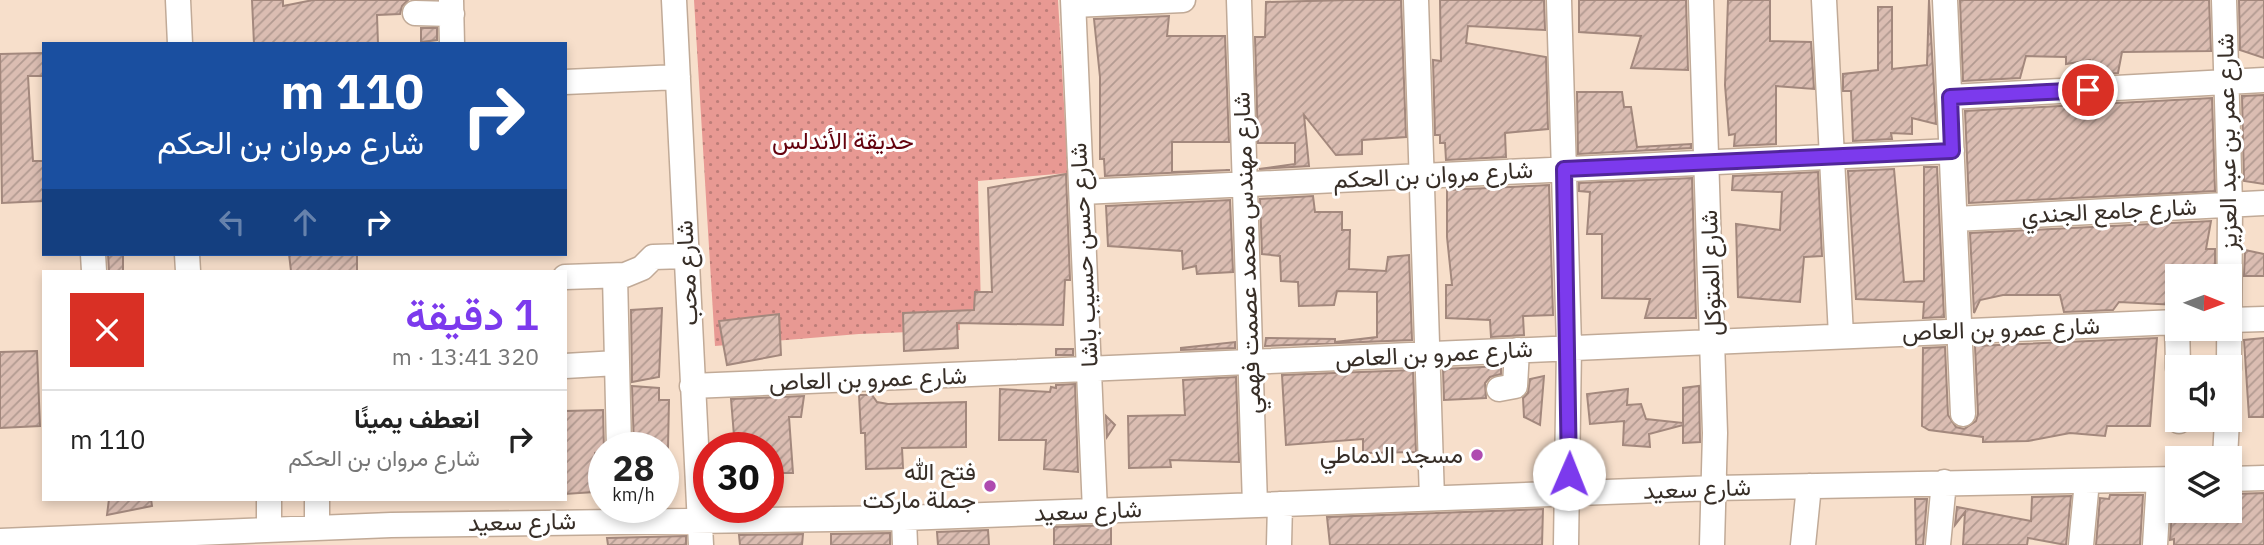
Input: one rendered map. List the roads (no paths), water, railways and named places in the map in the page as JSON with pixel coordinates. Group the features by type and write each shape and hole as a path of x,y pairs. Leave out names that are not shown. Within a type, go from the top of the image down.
{"street":[{"path":"178,0 180,42"},
{"name":"شارع محب","path":"674,0 695,432"},
{"path":"1074,2 1183,0"},
{"name":"شارع مهندس محمد عصمت فهمي","path":"1239,0 1255,505"},
{"path":"1416,0 1432,499"},
{"path":"1559,0 1569,346 1566,545"},
{"name":"شارع المتوكل","path":"1701,0 1713,341 1715,488 1712,545"},
{"path":"1824,0 1841,336"},
{"path":"1945,0 1963,414"},
{"name":"شارع عمر بن عبد العزيز","path":"2224,0 2230,264"},
{"name":"شارع حسن حسيب باشا","path":"1074,2 1096,511"},
{"path":"415,13 451,7 452,42"},
{"path":"567,82 678,77"},
{"path":"1950,97 2264,80"},
{"name":"شارع مروان بن الحكم","path":"1082,192 1952,151"},
{"name":"شارع جامع الجندي","path":"1955,219 2264,203"},
{"path":"567,277 634,273 653,257 686,256"},
{"path":"615,275 619,432"},
{"path":"2242,320 2264,319"},
{"name":"شارع عمرو بن العاص","path":"692,386 1427,356 1569,346 2165,322"},
{"path":"1499,389 1515,386 1517,350"},
{"path":"567,366 617,363"},
{"path":"2242,479 2264,478"},
{"name":"شارع سعيد","path":"784,519 904,518 1715,488 2165,480"},
{"path":"2081,545 2087,481"},
{"path":"1938,545 1944,482"},
{"path":"1803,545 1809,486"},
{"path":"2155,545 2165,495"},
{"path":"268,501 269,530"},
{"path":"313,533 317,501"},
{"path":"1279,545 1280,504"},
{"path":"904,518 905,545"},
{"name":"شارع سعيد","path":"0,541 83,542 269,530 390,535 518,533 693,520"},
{"name":"شارع محب","path":"700,523 701,545"}],"place":[{"name":"مسجد الدماطي","path":"1477,455"},
{"name":"فتح الله جملة ماركت","path":"990,486"}],"park label":[{"name":"حديقة الأندلس","path":"843,141"}]}
